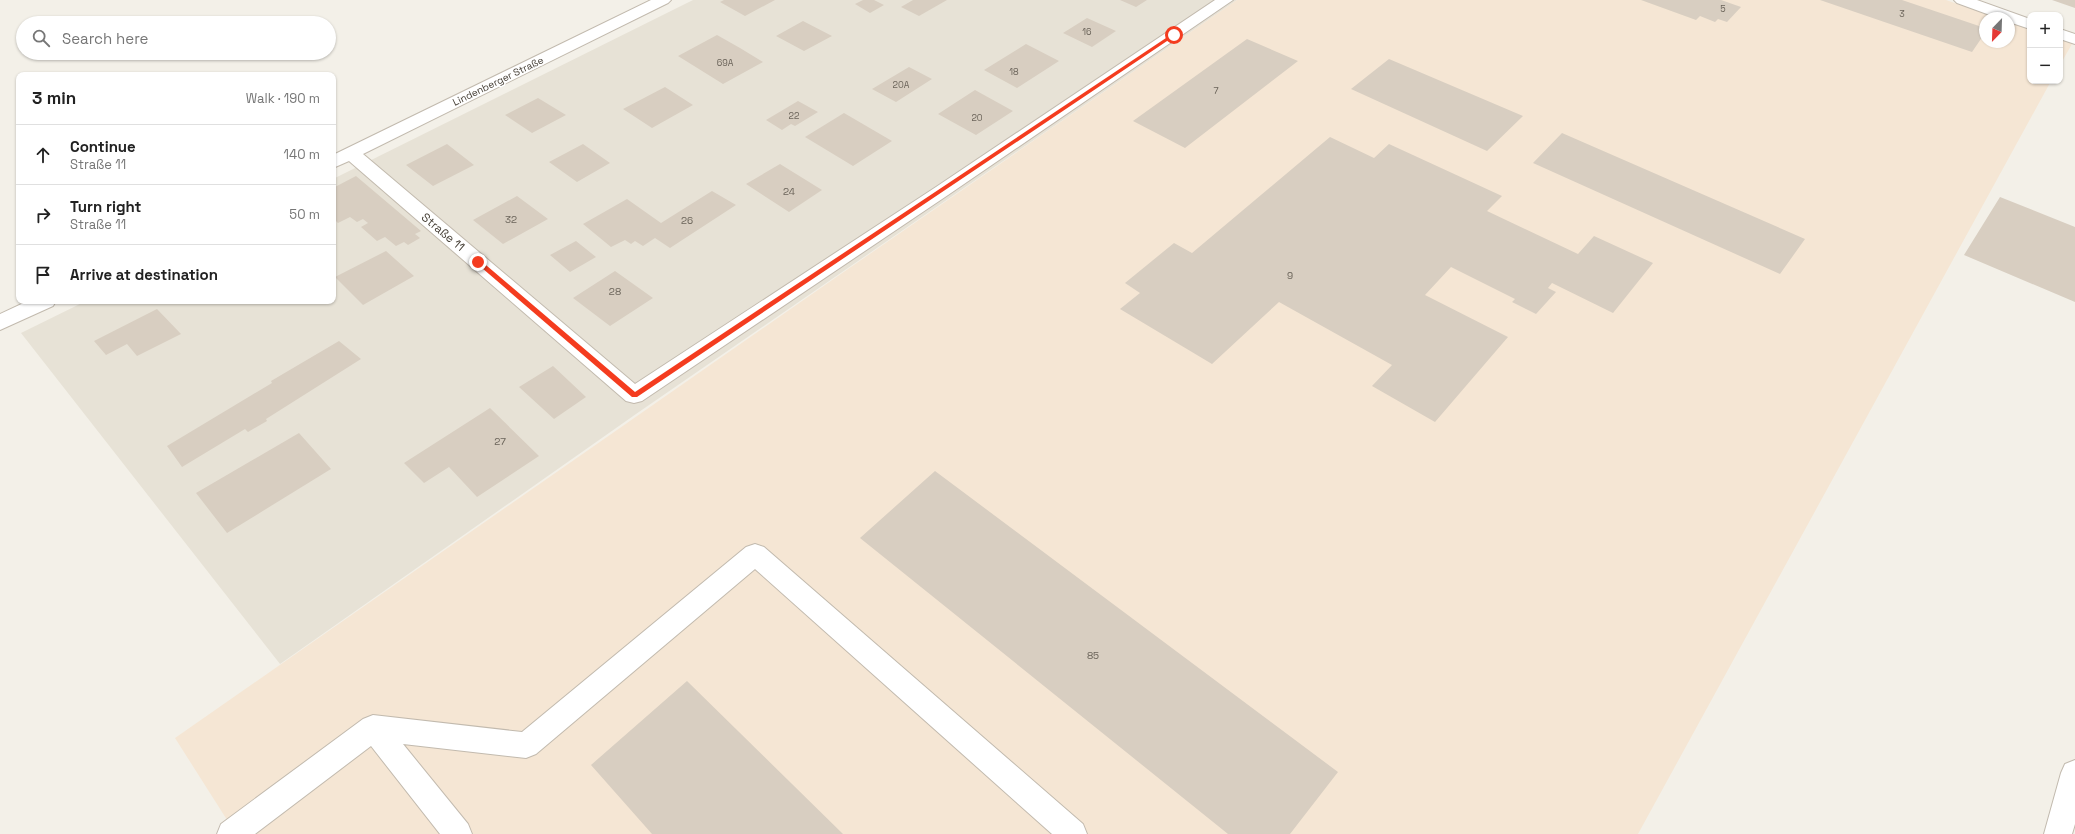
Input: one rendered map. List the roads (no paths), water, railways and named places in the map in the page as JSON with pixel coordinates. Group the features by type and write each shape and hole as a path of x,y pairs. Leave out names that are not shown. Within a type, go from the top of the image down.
{"street":[{"name":"Lindenberger Straße","path":"336,160 663,0"},
{"name":"Straße 11","path":"351,153 634,395 948,187 1225,0"},
{"path":"1962,0 2027,23"},
{"path":"2063,35 2075,39"},
{"path":"0,323 40,304"},
{"path":"230,834 373,728 526,745 755,554 1073,834"},
{"path":"373,728 458,834"},
{"path":"2058,834 2075,773"}]}
